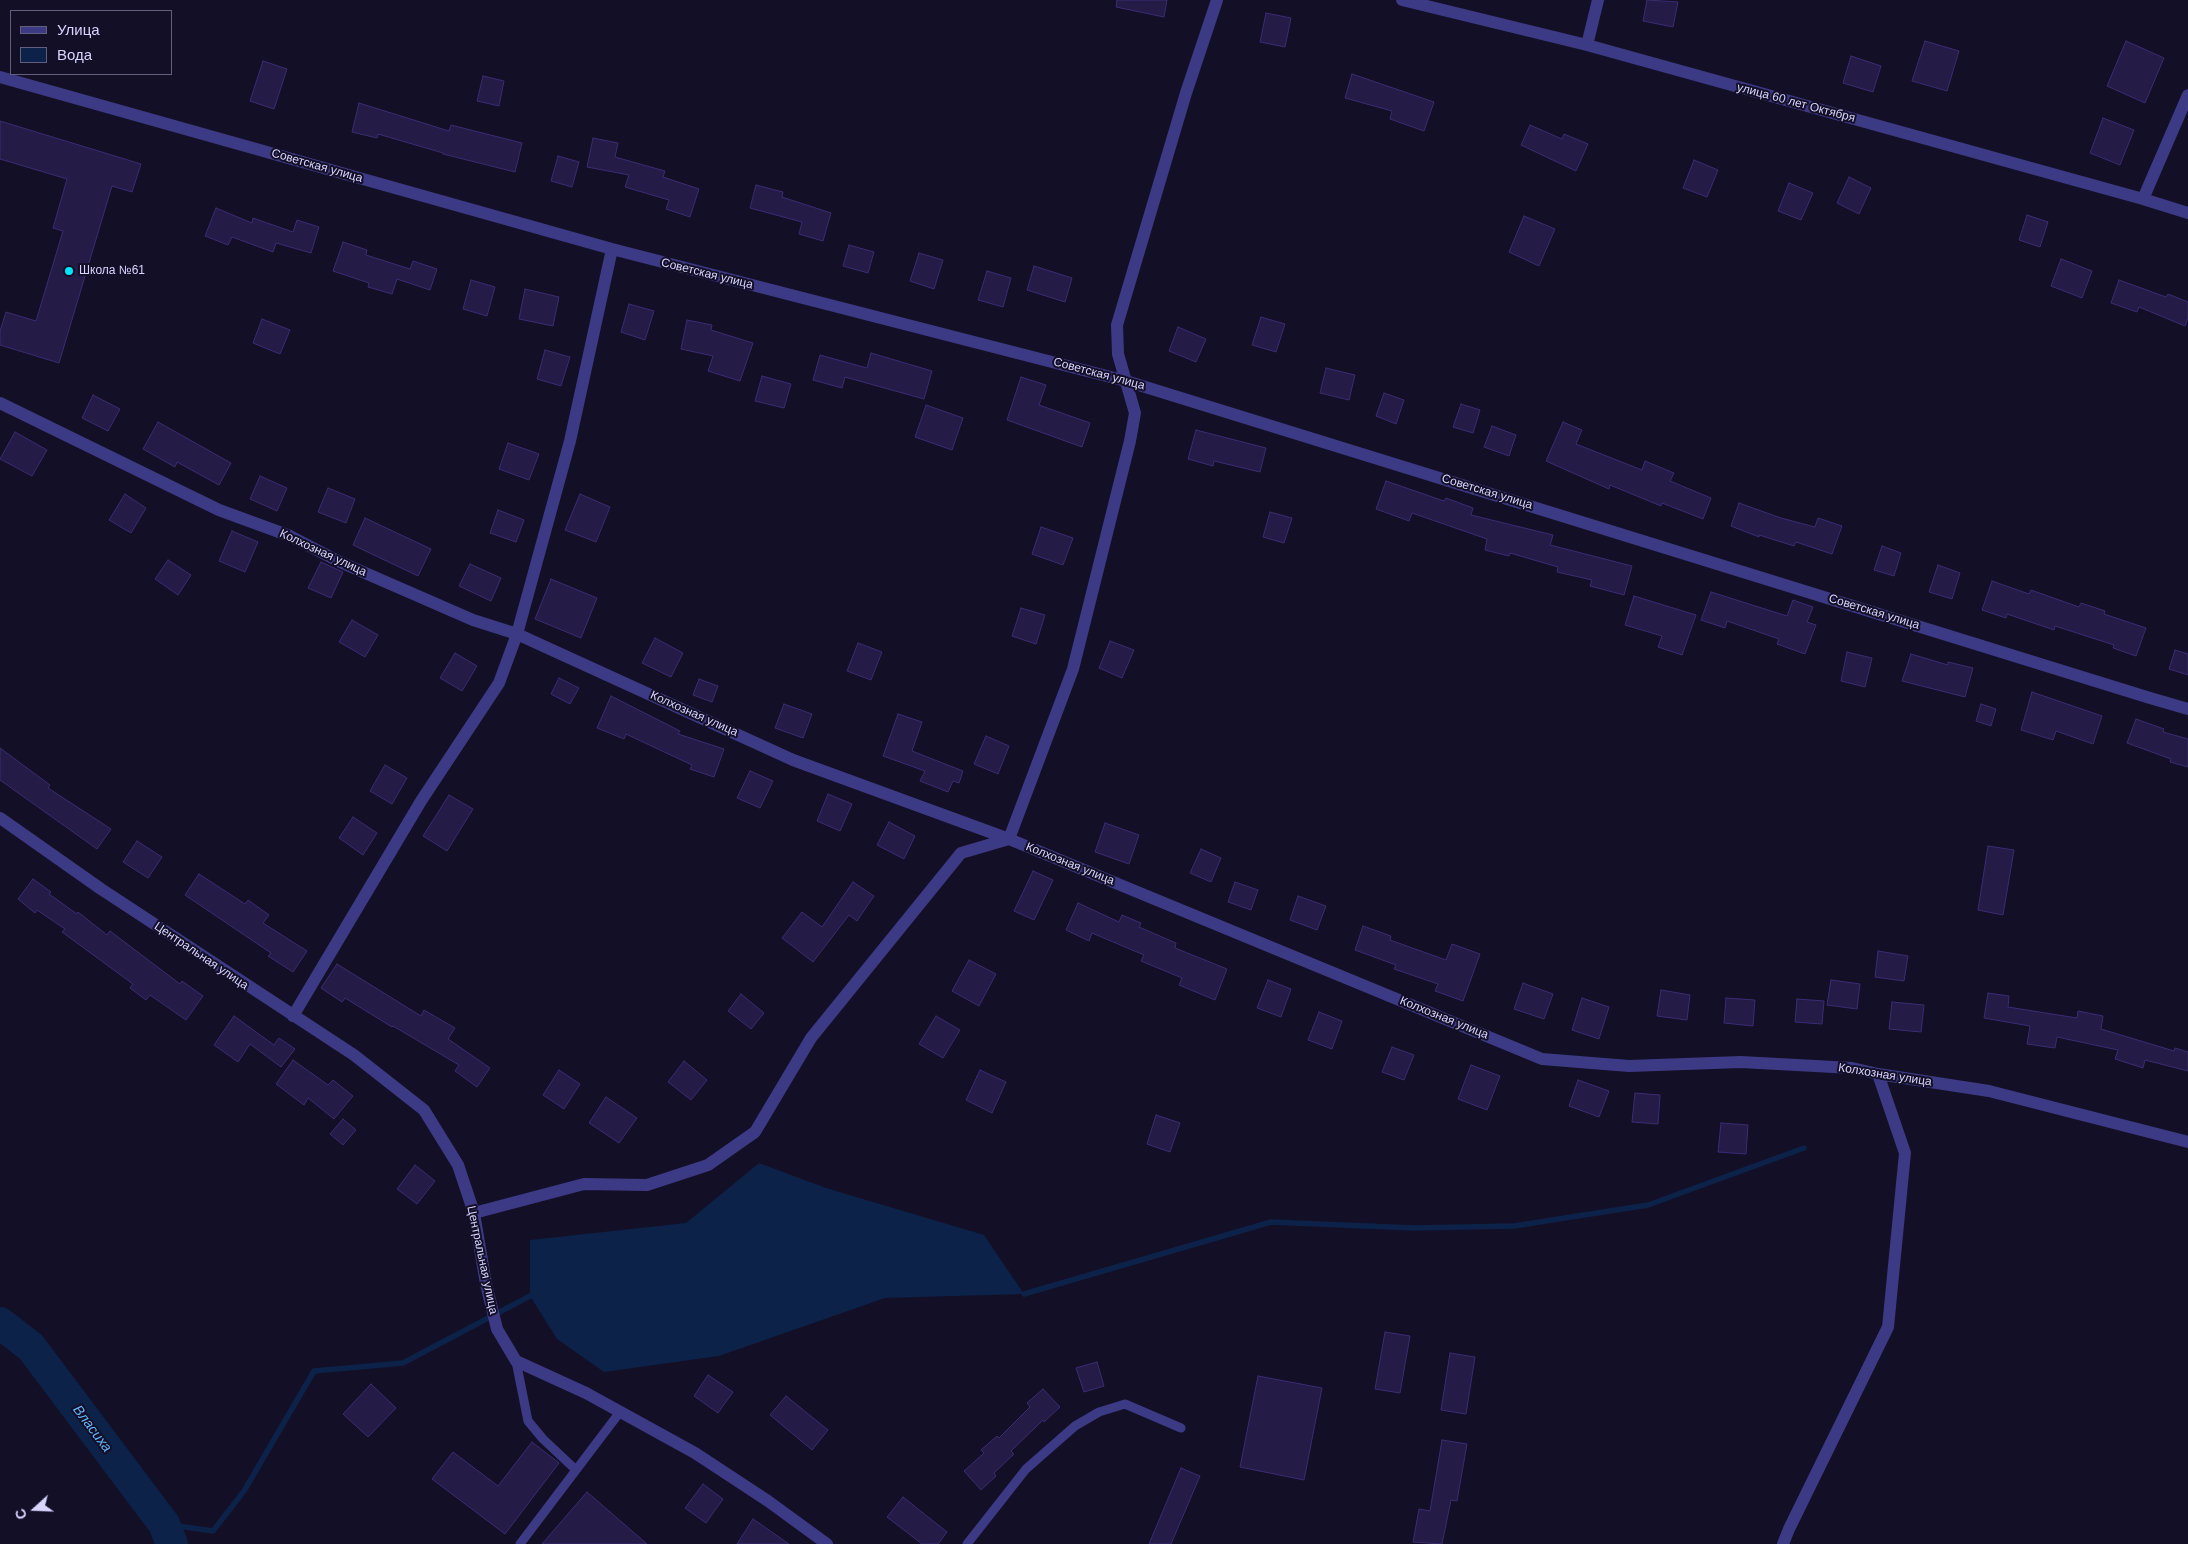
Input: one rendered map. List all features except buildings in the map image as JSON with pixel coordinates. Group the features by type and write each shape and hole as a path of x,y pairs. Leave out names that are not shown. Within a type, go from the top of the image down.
{"street":[{"path":"474,1213 584,1184 647,1185 708,1165 731,1149 755,1132 811,1038 961,853 1009,839 1072,669 1135,413 1118,354 1117,325 1184,102 1217,0"},
{"name":"улица 60 лет Октября","path":"1402,0 1587,45 2188,213"},
{"path":"1587,45 1598,0"},
{"name":"Советская улица","path":"0,77 612,250 1126,380 2140,696 2188,708"},
{"path":"2143,199 2188,95"},
{"path":"293,1016 421,801 499,683 517,634 570,440 612,250"},
{"name":"Колхозная улица","path":"0,404 218,510 290,536 340,562 473,620 517,634 794,760 1009,839 1542,1059 1629,1066 1741,1062 1852,1068 1878,1074 1989,1091 2188,1142"},
{"name":"Центральная улица","path":"0,818 109,895 354,1055 424,1110 458,1165 474,1213 486,1284 497,1329 516,1360"},
{"path":"1783,1544 1788,1529 1888,1327 1905,1153 1878,1074"},
{"path":"516,1360 586,1393 695,1453 768,1501 827,1544"}],"lane":[{"path":"516,1360 528,1421 576,1470"},
{"path":"967,1544 1026,1469 1074,1426 1099,1412 1125,1404 1181,1428"},
{"path":"520,1544 620,1412"}],"water":[{"path":"759,1163 826,1188 984,1235 1024,1294 885,1298 719,1356 604,1372 557,1339 530,1296 530,1240 686,1223"}],"waterway":[{"path":"1024,1294 1271,1222 1414,1228 1514,1226 1648,1205 1804,1148"},
{"path":"164,1524 213,1531 244,1491 314,1371 403,1363 530,1296"},
{"name":"Власиха","path":"0,1323 31,1347 164,1524 172,1544"}],"place":[{"name":"Школа №61","path":"69,271"}]}
